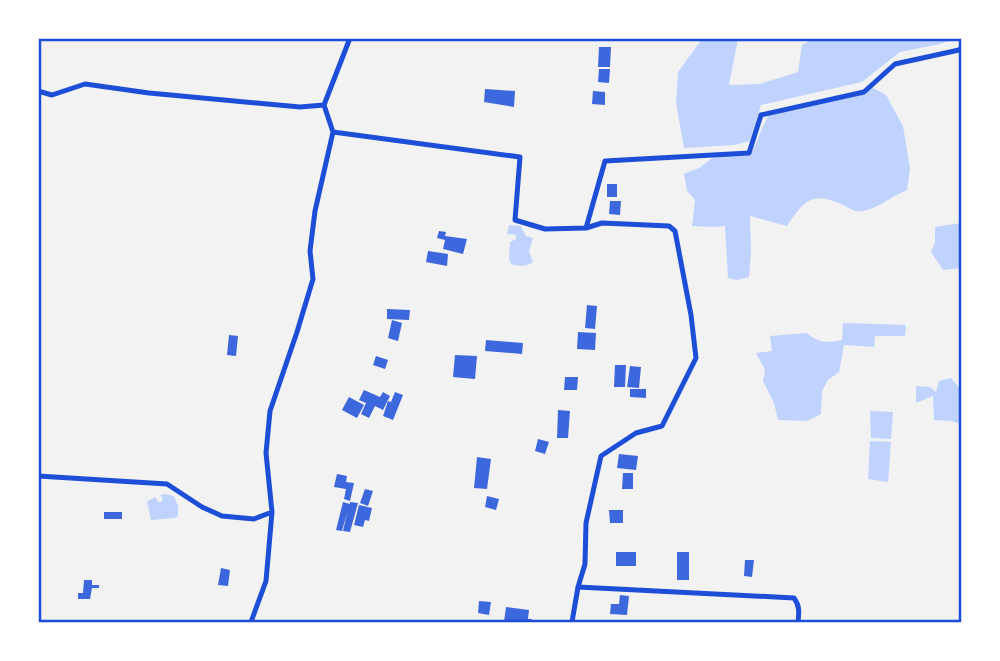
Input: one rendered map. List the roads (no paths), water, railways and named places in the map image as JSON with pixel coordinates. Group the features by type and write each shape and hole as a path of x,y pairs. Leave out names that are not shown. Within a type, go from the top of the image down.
{"street":[{"path":"251,622 266,581 272,512 267,453 270,411 298,332 313,279 310,251 315,211 333,132 324,106 350,38"},
{"path":"586,228 605,161 749,153 761,115 864,92 895,64 959,50 961,47"},
{"path":"38,90 52,95 85,84 149,93 300,107 324,106"},
{"path":"333,132 520,157 515,220 545,229 586,228 602,223 669,226 675,231 696,358 662,426 636,433 601,456 586,523 585,564 572,622"},
{"path":"38,476 167,484 202,507 222,516 254,519 272,512"},
{"path":"578,587 794,598 798,603 798,622"}],"water":[{"path":"702,39 738,39 729,85 760,84 798,72 802,45 812,39 955,39 900,52 862,82 761,105 750,141 734,145 684,148 676,103 678,72"},
{"path":"873,88 886,95 903,126 910,169 907,190 862,211 822,198 808,201 787,226 750,216 749,277 737,280 728,278 725,226 692,226 695,200 687,191 684,174 699,168 715,156 753,151 770,113 834,96 856,95"},
{"path":"961,223 961,268 943,270 931,252 935,243 935,227"},
{"path":"509,225 521,226 526,236 533,238 529,251 533,262 530,264 511,264 510,242 516,239 516,235 507,234"},
{"path":"843,323 906,325 905,336 875,336 874,347 844,345 839,372 828,380 822,391 821,414 807,421 778,420 774,403 763,381 765,370 756,353 772,351 770,336 807,333 823,341 842,340"},
{"path":"951,378 961,390 961,424 934,420 933,396 916,403 916,386 930,387 936,392 939,381"},
{"path":"870,411 893,412 891,439 871,438"},
{"path":"870,441 891,442 888,482 868,479"},
{"path":"160,495 174,496 178,516 151,520 147,501 156,497 157,501 161,502 163,499"}]}
